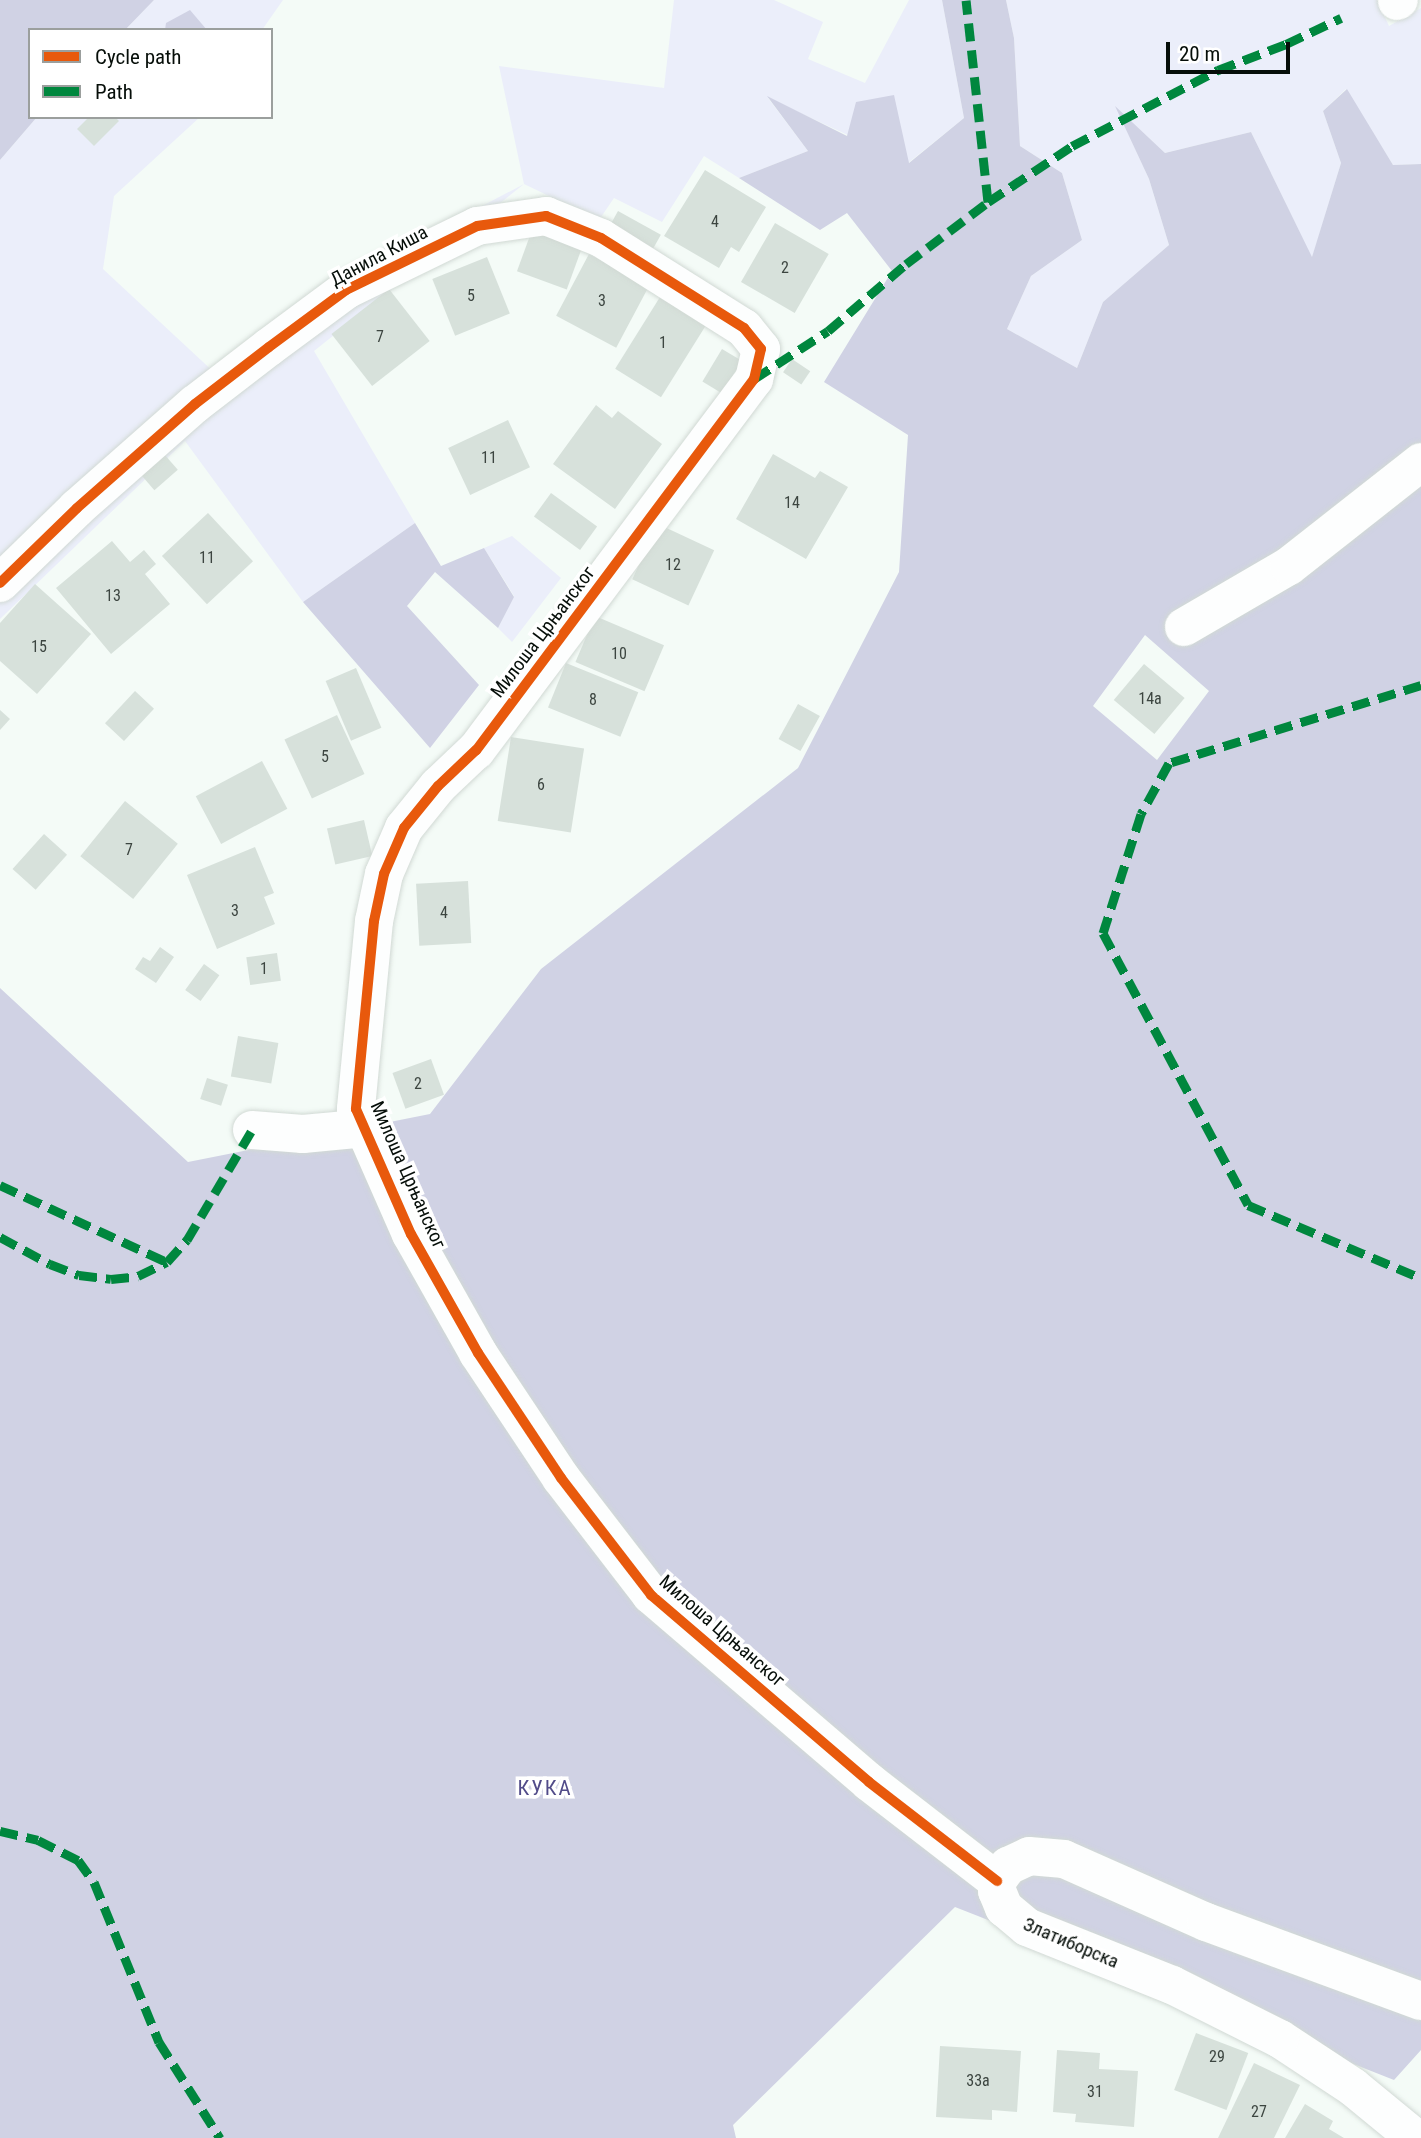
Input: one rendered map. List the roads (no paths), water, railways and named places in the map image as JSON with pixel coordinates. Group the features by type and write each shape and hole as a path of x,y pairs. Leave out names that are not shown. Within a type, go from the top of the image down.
{"street":[{"name":"Данила Киша","path":"0,583 77,508 195,404 269,347 346,290 477,226 546,216 601,238 744,327 761,349 754,379"},
{"name":"Милоша Црњанског","path":"754,379 476,750 438,786 404,828 384,874 374,921 356,1109 411,1234 478,1353 561,1478 651,1595 869,1782 997,1881"},
{"path":"1184,627 1289,566 1421,462"},
{"path":"252,1130 315,1134 366,1128"},
{"path":"997,1881 1008,1866 1029,1856 1051,1856 1206,1922 1421,2001"},
{"name":"Златиборска","path":"997,1881 997,1891 1004,1908 1027,1927 1172,1985 1280,2039 1353,2087 1415,2138"}],"district":[{"name":"КУКА","path":"545,1788"}]}
